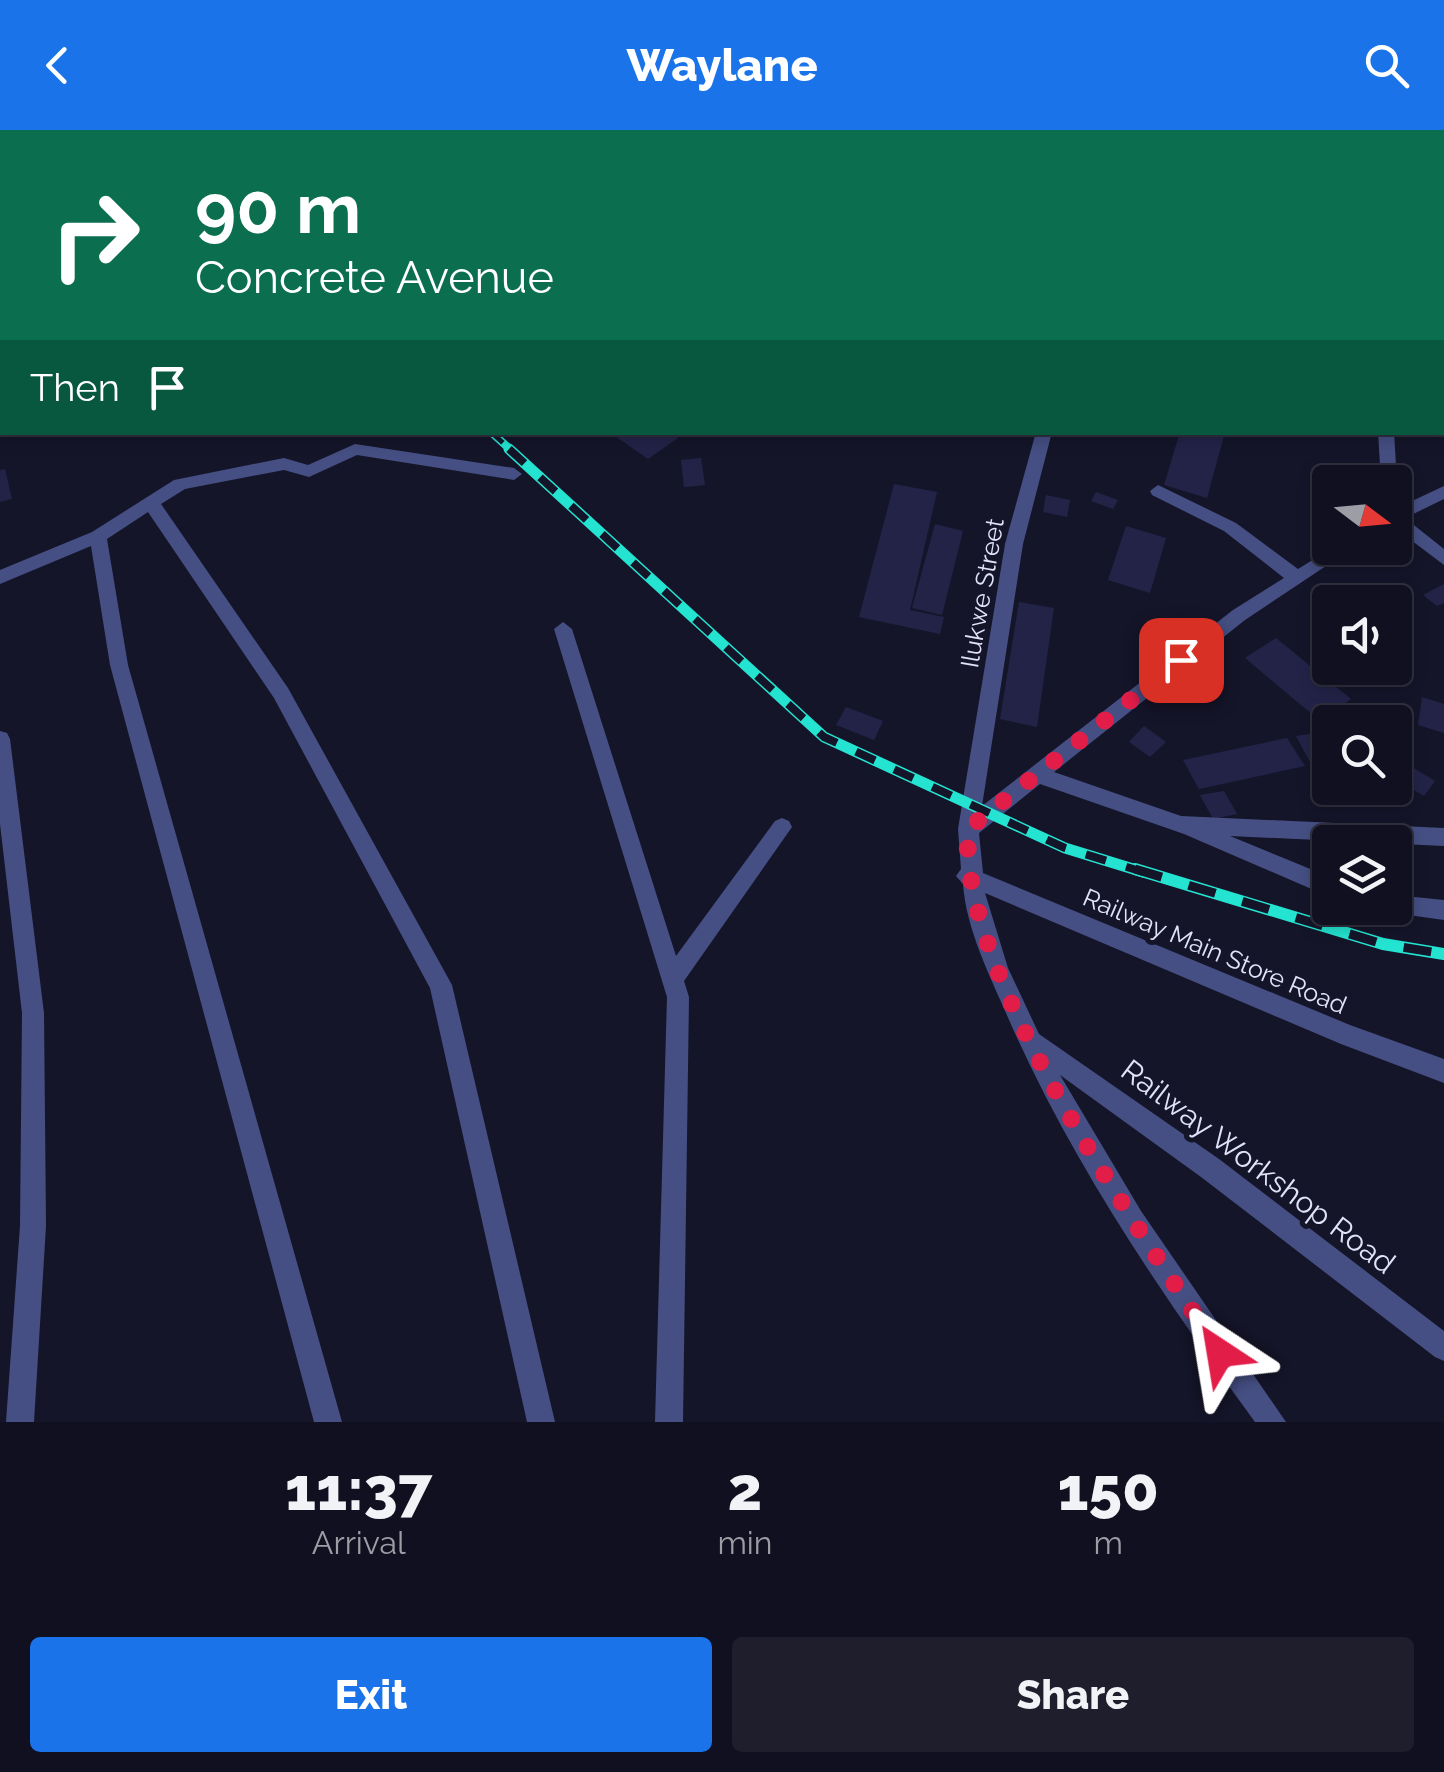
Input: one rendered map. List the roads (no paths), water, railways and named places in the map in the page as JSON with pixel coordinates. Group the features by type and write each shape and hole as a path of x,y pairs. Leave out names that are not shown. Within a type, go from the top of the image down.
{"street":[{"name":"Ilukwe Street","path":"1043,435 1014,544 968,829 967,876 985,936 1032,1041 1107,1178 1220,1353 1272,1422"},
{"path":"1386,435 1387,465"},
{"path":"0,577 98,536 180,484 284,464 310,471 355,448 514,474"},
{"path":"1158,491 1230,527 1297,578"},
{"path":"1412,506 1444,492"},
{"path":"151,503 281,694 441,985 541,1422"},
{"path":"1412,530 1444,559"},
{"path":"98,536 119,664 328,1422"},
{"path":"968,829 1239,615 1317,565"},
{"path":"562,629 678,997 669,1422"},
{"path":"0,739 33,1013 33,1226 20,1422"},
{"path":"1036,774 1181,826 1312,880"},
{"path":"1181,826 1444,837"},
{"path":"672,980 782,827"},
{"name":"Railway Main Store Road","path":"967,876 1349,1036 1444,1071"},
{"path":"1412,907 1444,910"},
{"name":"Railway Workshop Road","path":"1032,1041 1210,1168 1444,1348"}],"railway":[{"path":"494,435 512,451"},
{"path":"509,449 824,737 1065,848 1143,872"},
{"path":"1135,869 1383,944 1444,954"}]}
